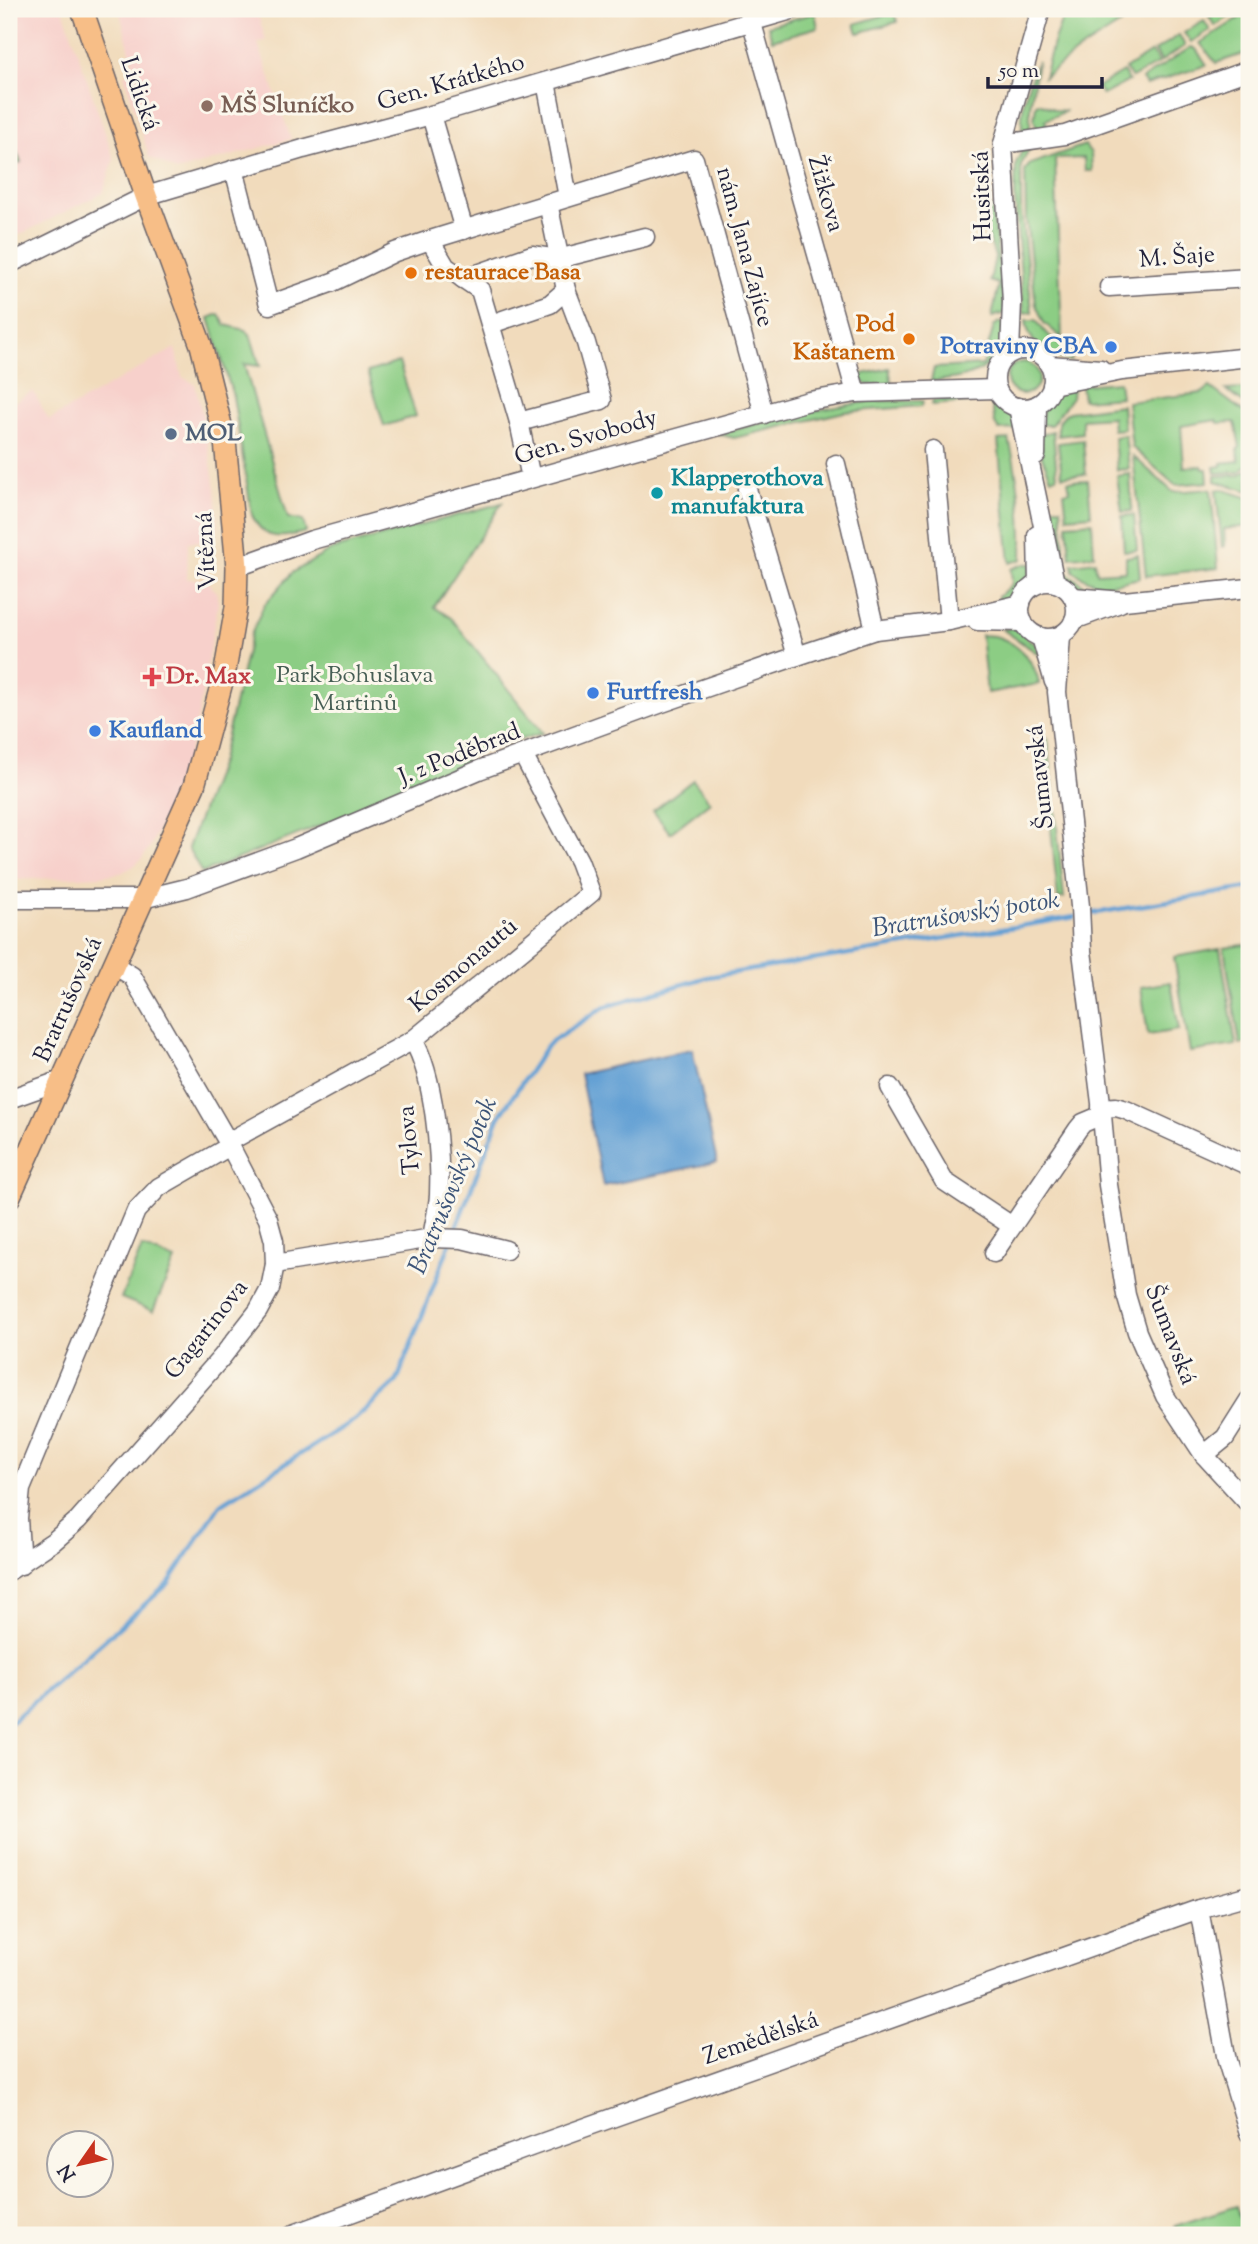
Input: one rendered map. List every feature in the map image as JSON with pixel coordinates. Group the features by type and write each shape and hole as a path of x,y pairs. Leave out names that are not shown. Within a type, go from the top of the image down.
{"main road":[{"name":"Lidická","path":"82,9 146,196"},
{"name":"Vítězná","path":"142,899 194,786 225,671 236,607 237,567 225,441 201,345 146,196"},
{"name":"Bratrušovská","path":"9,1198 142,899"}],"street":[{"name":"Gen. Krátkého","path":"9,264 146,196 546,82 749,15 795,9"},
{"name":"Husitská","path":"1018,351 1012,302 1003,144 1041,9"},
{"name":"Žižkova","path":"749,15 856,393"},
{"path":"1003,144 1065,135 1249,71"},
{"path":"546,82 568,197"},
{"path":"431,115 464,230"},
{"name":"nám. Jana Zajíce","path":"234,169 269,305 333,282 395,251 694,159 764,414"},
{"path":"519,422 602,400 586,343 566,290 548,203"},
{"path":"463,279 532,255 558,259 645,237"},
{"path":"430,240 446,267 480,290 519,422 531,478"},
{"name":"M. Šaje","path":"1109,287 1249,278"},
{"path":"491,324 550,304 566,290"},
{"path":"1049,365 1052,385 1044,399 1027,408 1009,404 996,380 999,364 1018,351 1036,353 1049,365 1122,371"},
{"path":"1052,385 1122,371 1249,357"},
{"name":"Gen. Svobody","path":"237,567 312,540 809,401 856,393 926,393 996,380"},
{"path":"1037,405 1037,496"},
{"path":"1018,407 1037,496 1047,584"},
{"path":"933,450 949,621"},
{"path":"836,464 875,630"},
{"path":"747,489 797,656"},
{"path":"1074,620 1076,606 1068,591 1047,584 1025,595 1022,613 1033,634 1041,637 1060,636 1074,620 1124,601"},
{"path":"1073,597 1124,601 1249,588"},
{"name":"J. z Poděbrad","path":"9,899 142,899 187,888 296,848 479,771 662,703 875,630 1022,613"},
{"name":"Šumavská","path":"1060,636 1057,692 1108,1185 1126,1295 1137,1332 1165,1396 1204,1455 1249,1504"},
{"name":"Šumavská","path":"1041,637 1057,692"},
{"name":"Kosmonautů","path":"15,1568 21,1489 136,1211 146,1198 159,1187 229,1144 412,1040 591,892 579,861 523,755"},
{"name":"Gagarinova","path":"15,1568 54,1541 78,1520 222,1357 258,1311 270,1289 275,1264 274,1241 268,1219 229,1144 132,976 114,965"},
{"name":"Tylova","path":"412,1040 421,1055 433,1106 439,1196 437,1238"},
{"path":"9,1099 62,1080"},
{"path":"890,1087 944,1181 1012,1226"},
{"path":"994,1253 1078,1129 1102,1112 1116,1107 1249,1166"},
{"path":"275,1264 437,1238 462,1239 506,1250"},
{"path":"1204,1455 1225,1438 1249,1400"},
{"name":"Zemědělská","path":"291,2235 546,2141 1199,1909 1249,1895"},
{"path":"1199,1909 1227,2061 1249,2133"}],"shaded area":[{"path":"9,9 63,9 114,159 103,193 9,240"},
{"name":"MŠ Sluníčko","path":"119,9 261,9 258,15 266,40 258,43 291,139 177,171 149,157 124,74 135,71"},
{"path":"175,348 182,377 195,384 215,488 218,528 209,541 188,542 187,579 204,579 216,591 218,603 198,716 183,774 151,845 134,866 121,873 100,876 9,880 9,405 33,391 49,420"}],"green space":[{"path":"1066,9 1144,9 1078,51 1044,77"},
{"path":"1223,9 1240,10 1215,26 1209,17"},
{"path":"895,12 897,22 858,33 855,24"},
{"path":"815,13 818,27 772,40 768,26"},
{"path":"1244,15 1249,21 1249,52 1216,63 1200,43"},
{"path":"1204,21 1210,30 1191,42 1184,33"},
{"path":"1179,35 1185,46 1161,61 1155,51"},
{"path":"1191,47 1196,49 1207,65 1146,85 1142,79"},
{"path":"1152,52 1159,63 1132,78 1125,69"},
{"path":"1038,61 1030,106 1030,131 1022,129 1022,112"},
{"path":"1123,72 1129,81 1103,95 1097,87"},
{"path":"1036,104 1066,111 1045,120 1049,130 1039,132 1034,120"},
{"path":"9,136 21,162 9,168"},
{"path":"1085,145 1091,153 1092,171 1085,171 1084,158 1055,159 1062,338 1044,323 1036,305 1026,218 1025,170 1030,164"},
{"path":"1030,147 1021,165 1021,211 1032,312 1024,313 1015,198 1016,163 1022,151"},
{"path":"992,207 1005,313 992,317 999,284 990,281 995,257 987,231 988,210"},
{"path":"219,314 225,325 250,334 260,366 244,364 288,518 303,521 306,532 274,536 262,530 252,515 233,396 209,318"},
{"path":"1026,320 1036,320 1045,332 1070,352 1071,361 1048,353 1035,343"},
{"path":"999,322 1005,324 1003,339 998,352 983,369 960,378 931,381 934,368 983,365 994,326"},
{"path":"399,362 416,416 384,426 368,372"},
{"path":"1023,362 1035,366 1039,378 1035,390 1023,394 1011,390 1007,378 1011,366"},
{"path":"889,368 892,384 867,385 859,375"},
{"path":"1119,382 1121,397 1083,400 1081,385"},
{"path":"1073,386 1072,397 1051,425 1042,425 1046,405 1054,395"},
{"path":"1210,387 1249,416 1249,464 1239,472 1215,473 1214,467 1222,466 1222,463 1239,461 1240,447 1235,422 1218,423 1217,420 1181,426 1184,467 1202,466 1207,469 1208,482 1175,485 1132,447 1127,402 1202,393"},
{"path":"1243,389 1249,392 1249,407 1226,390"},
{"path":"993,396 1013,413 1017,429 999,430 995,424 992,405 987,401 932,405 933,400"},
{"path":"872,401 923,401 922,406 844,412 734,438 718,434 795,414"},
{"path":"1122,405 1124,429 1113,430 1112,417 1082,419 1082,433 1058,436 1059,422 1069,412"},
{"path":"1053,431 1057,477 1051,478 1042,457 1041,434"},
{"path":"1125,435 1129,469 1117,470 1114,437"},
{"path":"1009,439 1018,484 1022,544 1022,559 1010,563 998,440"},
{"path":"1083,440 1086,474 1062,476 1058,443"},
{"path":"1133,456 1173,492 1211,489 1218,568 1146,576"},
{"path":"1249,469 1249,491 1215,481 1215,476 1239,475"},
{"path":"1130,474 1132,511 1122,512 1117,476"},
{"path":"1088,480 1091,515 1067,517 1064,492 1070,491 1068,481"},
{"path":"1221,489 1249,498 1249,526 1224,529 1225,546 1222,547 1216,490"},
{"name":"Park Bohuslava Martinů","path":"502,503 434,607 451,618 543,733 466,755 466,762 424,784 202,873 188,848 221,760 251,634 264,605 292,573 331,550"},
{"path":"1053,507 1061,507 1064,550 1055,551 1051,536"},
{"path":"1134,515 1137,550 1124,551 1122,516"},
{"path":"1092,522 1094,555 1070,557 1067,524"},
{"path":"1138,555 1140,578 1113,584 1098,584 1073,571 1072,564 1095,561 1097,573 1126,571 1126,557"},
{"path":"1065,559 1067,573 1095,593 1074,587 1065,580 1056,560"},
{"path":"1031,564 1025,584 1012,597 999,604 998,597 1012,584 1011,569"},
{"path":"1014,628 1036,645 1040,655 1002,629"},
{"path":"981,635 998,637 1019,649 1034,669 1039,684 987,693"},
{"path":"1042,738 1048,739 1064,898 1058,898"},
{"path":"693,780 710,802 670,833 653,811"},
{"path":"1249,944 1249,1043 1240,1044 1224,948"},
{"path":"1220,949 1236,1045 1190,1052 1174,957"},
{"path":"1171,982 1179,1030 1148,1035 1141,987"},
{"path":"142,1247 175,1260 153,1311 121,1298"},
{"path":"1236,2206 1245,2235 1178,2235 1175,2226"}],"water":[{"path":"692,1049 717,1162 603,1186 580,1074"}],"waterway":[{"name":"Bratrušovský potok","path":"1083,915 1249,888"},
{"name":"Bratrušovský potok","path":"453,1235 499,1117 548,1044 604,1007 708,977 1075,917"},
{"name":"Bratrušovský potok","path":"9,1724 168,1584 220,1505 354,1420 397,1381 450,1243"}],"place":[{"name":"MŠ Sluníčko","path":"207,106"},
{"name":"restaurace Basa","path":"411,273"},
{"name":"Pod Kaštanem","path":"909,339"},
{"name":"Potraviny CBA","path":"1111,347"},
{"name":"MOL","path":"171,434"},
{"name":"Klapperothova manufaktura","path":"657,493"},
{"name":"Dr. Max","path":"152,677"},
{"name":"Furtfresh","path":"593,693"},
{"name":"Kaufland","path":"95,731"}]}
